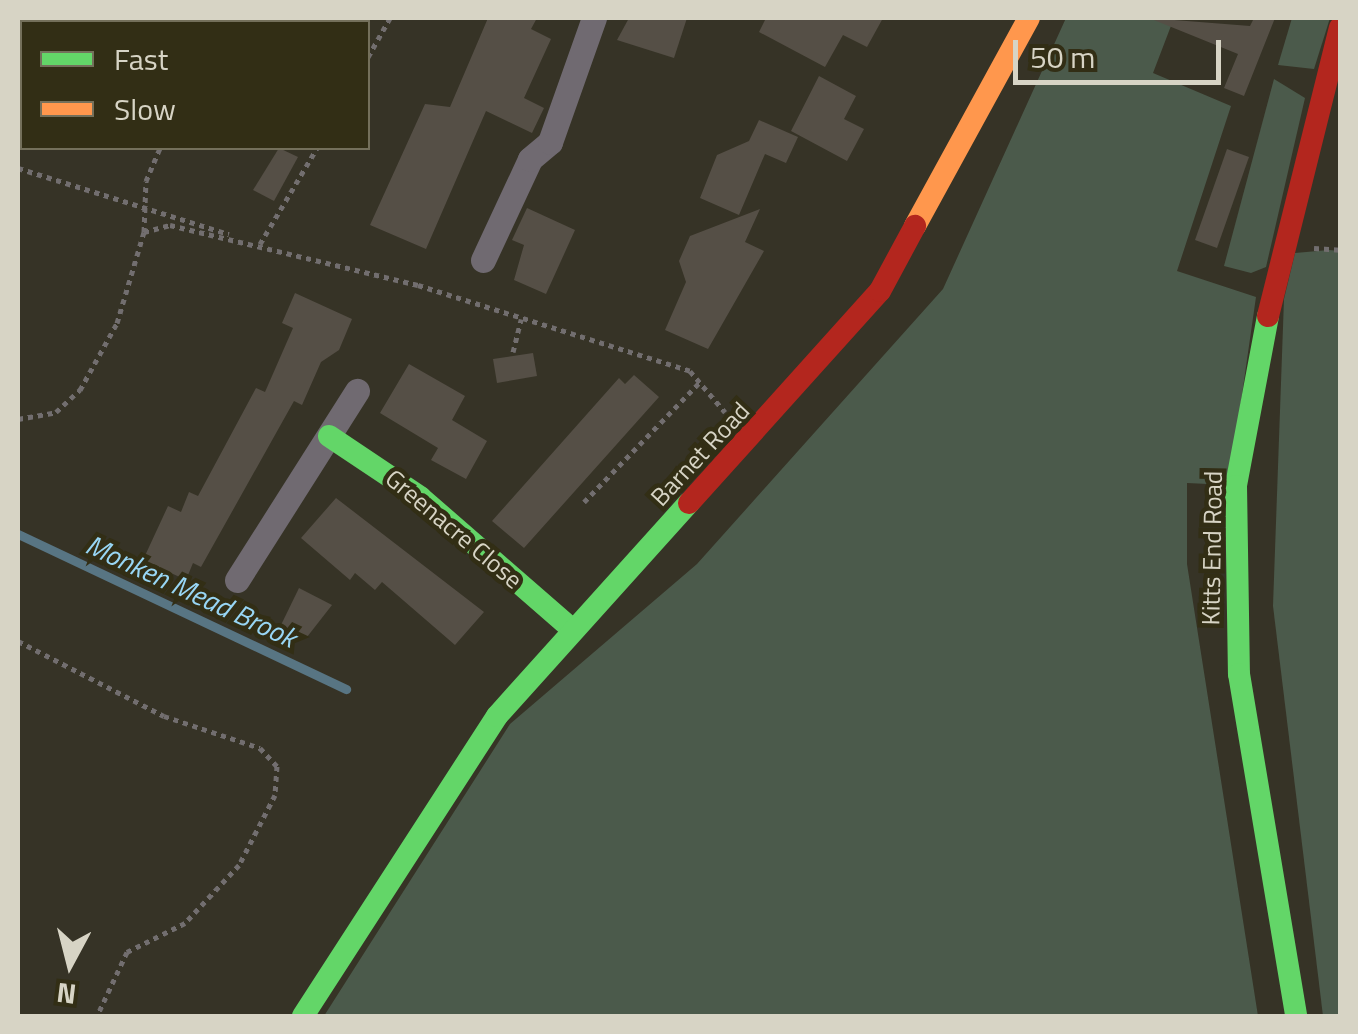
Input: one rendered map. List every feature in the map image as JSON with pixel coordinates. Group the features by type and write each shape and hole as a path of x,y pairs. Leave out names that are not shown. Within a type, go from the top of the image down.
{"street":[{"path":"482,260 530,160 550,142 594,18"},
{"name":"Barnet Road","path":"303,1016 497,716 752,438 880,291 1029,18"},
{"name":"Kitts End Road","path":"1296,1016 1238,674 1236,486 1273,288 1340,28"},
{"path":"237,580 356,392"},
{"name":"Greenacre Close","path":"330,436 420,497 573,630"}],"path":[{"path":"370,53 390,18"},
{"path":"18,420 56,412 80,390 117,323 144,232 160,150"},
{"path":"260,244 316,150"},
{"path":"18,168 690,371 752,438"},
{"path":"144,232 170,225 260,244"},
{"path":"513,352 521,319"},
{"path":"584,502 700,382"},
{"path":"18,641 164,716 260,748 277,766 275,795 239,865 185,923 128,952 97,1016"}],"green space":[{"path":"1066,18 1174,18 1153,73 1231,106 1177,271 1256,297 1229,485 1187,483 1187,564 1258,1016 324,1016 510,724 697,564 943,289"},
{"path":"1292,18 1330,18 1314,69 1278,65"},
{"path":"1274,79 1305,98 1266,267 1251,273 1224,266"},
{"path":"1340,251 1340,1016 1323,1016 1273,606 1284,299 1295,253"}],"building":[{"path":"488,18 537,18 531,29 551,39 524,98 544,108 532,133 486,111 426,249 370,225 425,104 450,107"},
{"path":"629,18 687,18 674,58 617,40"},
{"path":"766,18 883,18 867,47 843,35 825,67 759,32"},
{"path":"1149,18 1250,26 1254,18 1275,18 1244,96 1224,88 1238,54"},
{"path":"819,76 856,96 844,119 864,129 847,161 791,131"},
{"path":"759,120 798,137 786,163 765,154 739,215 700,198 717,155 749,141"},
{"path":"1227,149 1249,157 1217,248 1195,240"},
{"path":"278,150 298,157 274,201 253,190"},
{"path":"527,208 575,230 546,294 514,280 524,245 512,240"},
{"path":"760,209 745,242 764,251 708,349 665,330 686,282 679,261 690,236"},
{"path":"295,293 352,319 339,350 321,362 302,405 294,401 201,567 193,563 186,580 143,560 168,506 181,512 189,492 198,496 256,388 265,392 293,328 282,323"},
{"path":"533,353 537,376 497,383 493,359"},
{"path":"409,364 465,396 452,420 487,441 466,479 431,460 438,448 380,413"},
{"path":"634,375 659,397 524,548 492,521 619,378 625,384"},
{"path":"336,498 484,612 455,645 382,582 375,590 355,573 350,580 301,538"},
{"path":"299,588 332,605 307,637 281,625"}],"waterway":[{"name":"Monken Mead Brook","path":"18,534 346,689"}],"traffic: fast":[{"path":"1268,316 1236,486 1239,674 1296,1016"},
{"path":"329,436 420,497 573,630"},
{"path":"303,1016 497,716 689,503"}],"traffic: slow":[{"path":"915,226 1029,18"}],"traffic: jam":[{"path":"1268,316 1340,28"},
{"path":"689,503 880,291 915,226"}]}
